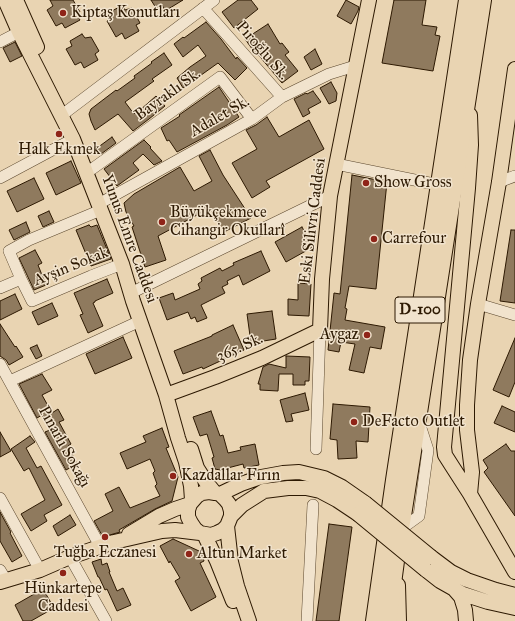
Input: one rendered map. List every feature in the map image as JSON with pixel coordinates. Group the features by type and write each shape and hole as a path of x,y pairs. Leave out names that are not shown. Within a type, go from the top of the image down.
{"highway":[{"name":"D-100","path":"374,621 467,0"},
{"name":"D-100","path":"388,621 483,0"}],"main road":[{"name":"Yunus Emre Caddesi","path":"5,0 19,32 73,139 103,206 140,320 169,394 178,438 186,462 191,502"},
{"path":"16,0 66,112 83,146 92,169 103,206 137,290 169,394 197,468 206,482 229,504 231,511 229,521 231,562 237,586 249,621"},
{"name":"Eski Silivri Caddesi","path":"320,330 322,279 330,196 355,66 365,2"},
{"path":"470,494 472,472 467,430 466,404 470,360 499,182 515,69"},
{"path":"470,85 471,145 468,188 444,447 445,455 470,494 515,572"},
{"name":"365. Sk.","path":"169,394 262,358 320,330"},
{"path":"114,542 134,532 159,516 191,502 202,493 217,493 261,477 299,472 324,478 342,487 361,508 426,570 440,581 464,594 488,602 515,608"},
{"path":"2,577 40,570 100,546 162,531 175,530 211,535 223,530 242,505 264,491 288,488 306,488 320,491 336,500 361,508 451,572 466,580 515,595"},
{"path":"191,502 188,510 188,517 195,529 202,533 217,561 240,621"},
{"path":"396,561 399,621"},
{"path":"453,588 461,597 465,610 466,621"}],"street":[{"path":"66,112 214,0"},
{"name":"Piroğlu Sk.","path":"203,8 282,97"},
{"path":"0,42 19,32"},
{"name":"Adalet Sk.","path":"21,279 9,251 29,240 103,206 252,119 282,97 329,74 355,66"},
{"name":"Bayraklı Sk.","path":"92,169 220,77 252,119"},
{"path":"0,178 73,139"},
{"path":"336,164 439,184"},
{"path":"499,182 515,176"},
{"path":"137,290 330,196"},
{"name":"Ayşin Sokak","path":"21,279 32,300 122,264"},
{"path":"0,288 21,279"},
{"path":"478,304 515,315"},
{"path":"10,381 140,320"},
{"name":"Eski Silivri Caddesi","path":"316,449 320,330"},
{"name":"Pınarlı Sokağı","path":"0,364 100,546"},
{"path":"0,498 40,570"},
{"path":"307,621 313,505"},
{"path":"70,557 106,621"}],"building":[{"name":"Kiptaş Konutları","path":"50,0 73,0 80,12 76,14 80,20 65,28 62,23 56,26 47,10 53,6"},
{"path":"151,0 183,0 165,11 162,5 156,8"},
{"path":"238,0 251,0 258,9 234,28 222,12"},
{"path":"346,0 359,7 351,24 337,16"},
{"path":"394,0 426,0 422,25 437,27 435,35 440,36 433,71 382,63"},
{"path":"123,5 125,10 132,8 140,23 136,25 139,31 125,39 122,33 116,37 107,21 113,17 110,12"},
{"path":"206,22 236,59 237,57 247,68 235,80 218,63 183,88 177,78 206,56 198,45 183,57 174,44"},
{"path":"268,24 280,44 282,43 289,52 285,55 298,71 282,83 256,52 255,53 245,39"},
{"path":"82,34 85,38 91,37 99,51 95,54 98,60 84,68 81,62 75,65 66,49 72,46 70,41"},
{"path":"15,42 22,56 10,62 3,48"},
{"path":"315,49 322,64 311,70 304,57"},
{"path":"164,53 172,65 152,79 154,81 125,102 134,114 156,96 165,106 133,131 118,114 95,130 89,114 91,109 135,78 134,76"},
{"path":"331,82 337,93 336,101 329,104 320,88"},
{"path":"219,87 239,117 177,152 169,140 167,141 161,128"},
{"path":"313,91 321,102 308,109 310,113 303,117 294,99"},
{"path":"267,117 279,137 309,120 324,149 266,181 270,187 252,198 232,163 257,149 246,130"},
{"path":"112,137 116,143 101,154 97,148"},
{"path":"144,140 162,161 154,165 143,154 133,163 139,170 117,186 104,169"},
{"name":"Büyükçekmece Cihangir Okullarî","path":"210,150 223,175 251,218 224,232 210,208 158,236 166,260 145,267 132,227 134,226 126,212 124,203 134,194 180,167 194,191 212,181 199,156"},
{"path":"71,161 81,183 56,195 46,173"},
{"path":"352,175 387,182 376,289 349,286 345,308 347,309 345,320 385,327 381,349 370,347 364,373 349,370 355,344 341,342 339,352 328,350 334,293 340,294"},
{"path":"34,178 44,199 17,212 7,191"},
{"path":"49,211 54,222 43,227 38,216"},
{"path":"26,222 30,232 14,240 9,230"},
{"path":"89,225 91,227 97,225 111,259 91,266 76,230"},
{"path":"302,227 313,247 286,262 275,242"},
{"path":"511,230 515,230 515,303 500,301"},
{"path":"35,250 42,263 38,265 46,285 34,290 19,258"},
{"path":"261,251 270,271 243,285 239,275 227,281 228,284 222,287 225,293 201,305 207,318 197,322 195,317 191,319 188,312 167,320 159,298 173,293 175,300 200,289 198,284 202,281 201,278 220,268 222,271 234,265 233,263"},
{"path":"107,279 113,293 93,303 103,326 88,333 80,315 83,314 74,293"},
{"path":"298,283 311,284 309,316 288,315 288,299 298,300"},
{"path":"15,294 22,309 0,320 0,301"},
{"path":"52,303 58,316 38,325 32,312"},
{"path":"272,311 276,339 251,343 247,314"},
{"path":"0,324 23,357 9,365 6,360 0,356"},
{"path":"233,325 244,350 203,369 202,367 183,374 174,351 212,336"},
{"path":"123,337 132,358 95,374 86,354"},
{"path":"515,338 515,382 509,397 493,390"},
{"path":"37,345 42,356 36,359 30,348"},
{"path":"286,356 310,357 309,381 305,381 305,385 293,385 293,374 279,374 278,391 260,390 260,384 258,384 263,367 269,364 286,368"},
{"path":"42,374 52,390 42,395 52,413 58,409 64,420 59,422 71,444 68,446 77,464 66,470 45,432 50,430 42,415 37,418 19,384"},
{"path":"305,393 309,410 291,414 293,421 286,422 280,400"},
{"path":"333,404 370,407 368,442 356,441 357,458 338,459 337,440 330,439"},
{"path":"502,406 515,412 515,432 494,423"},
{"path":"211,411 220,436 223,435 228,453 241,450 240,447 255,444 259,465 244,468 243,464 220,470 215,469 212,458 214,457 207,434 200,436 193,417"},
{"path":"162,428 169,447 166,448 178,477 172,501 119,530 120,532 103,537 94,521 113,511 105,494 119,487 130,508 160,496 155,486 157,484 153,473 155,471 150,459 127,469 120,453 146,442 143,436"},
{"path":"0,432 11,451 0,457"},
{"path":"30,436 35,442 26,448 37,468 41,466 62,505 44,515 47,521 31,531 21,514 45,500 29,468 24,471 11,449"},
{"path":"506,444 511,451 515,451 515,516 484,472 488,468 483,460"},
{"path":"0,512 22,556 12,562 0,541"},
{"path":"70,515 76,525 58,536 53,526"},
{"path":"329,524 352,527 339,621 316,621"},
{"path":"173,539 199,551 202,554 204,561 200,563 216,597 191,611 175,581 180,578 170,561 169,563 160,546"},
{"path":"101,559 102,565 107,563 117,591 123,588 131,605 117,611 107,589 105,590 98,577 92,562"},
{"path":"43,589 54,608 31,621 23,621 15,605"}],"place":[{"name":"Kiptaş Konutları","path":"63,13"},
{"name":"Halk Ekmek","path":"59,134"},
{"name":"Show Gross","path":"366,183"},
{"name":"Büyükçekmece Cihangir Okullarî","path":"162,222"},
{"name":"Carrefour","path":"374,239"},
{"name":"Aygaz","path":"367,335"},
{"name":"DeFacto Outlet","path":"354,422"},
{"name":"Kazdallar Fırın","path":"173,476"},
{"name":"Tuğba Eczanesi","path":"105,537"},
{"name":"Altun Market","path":"189,554"},
{"name":"Hünkartepe Caddesi","path":"63,573"}]}
